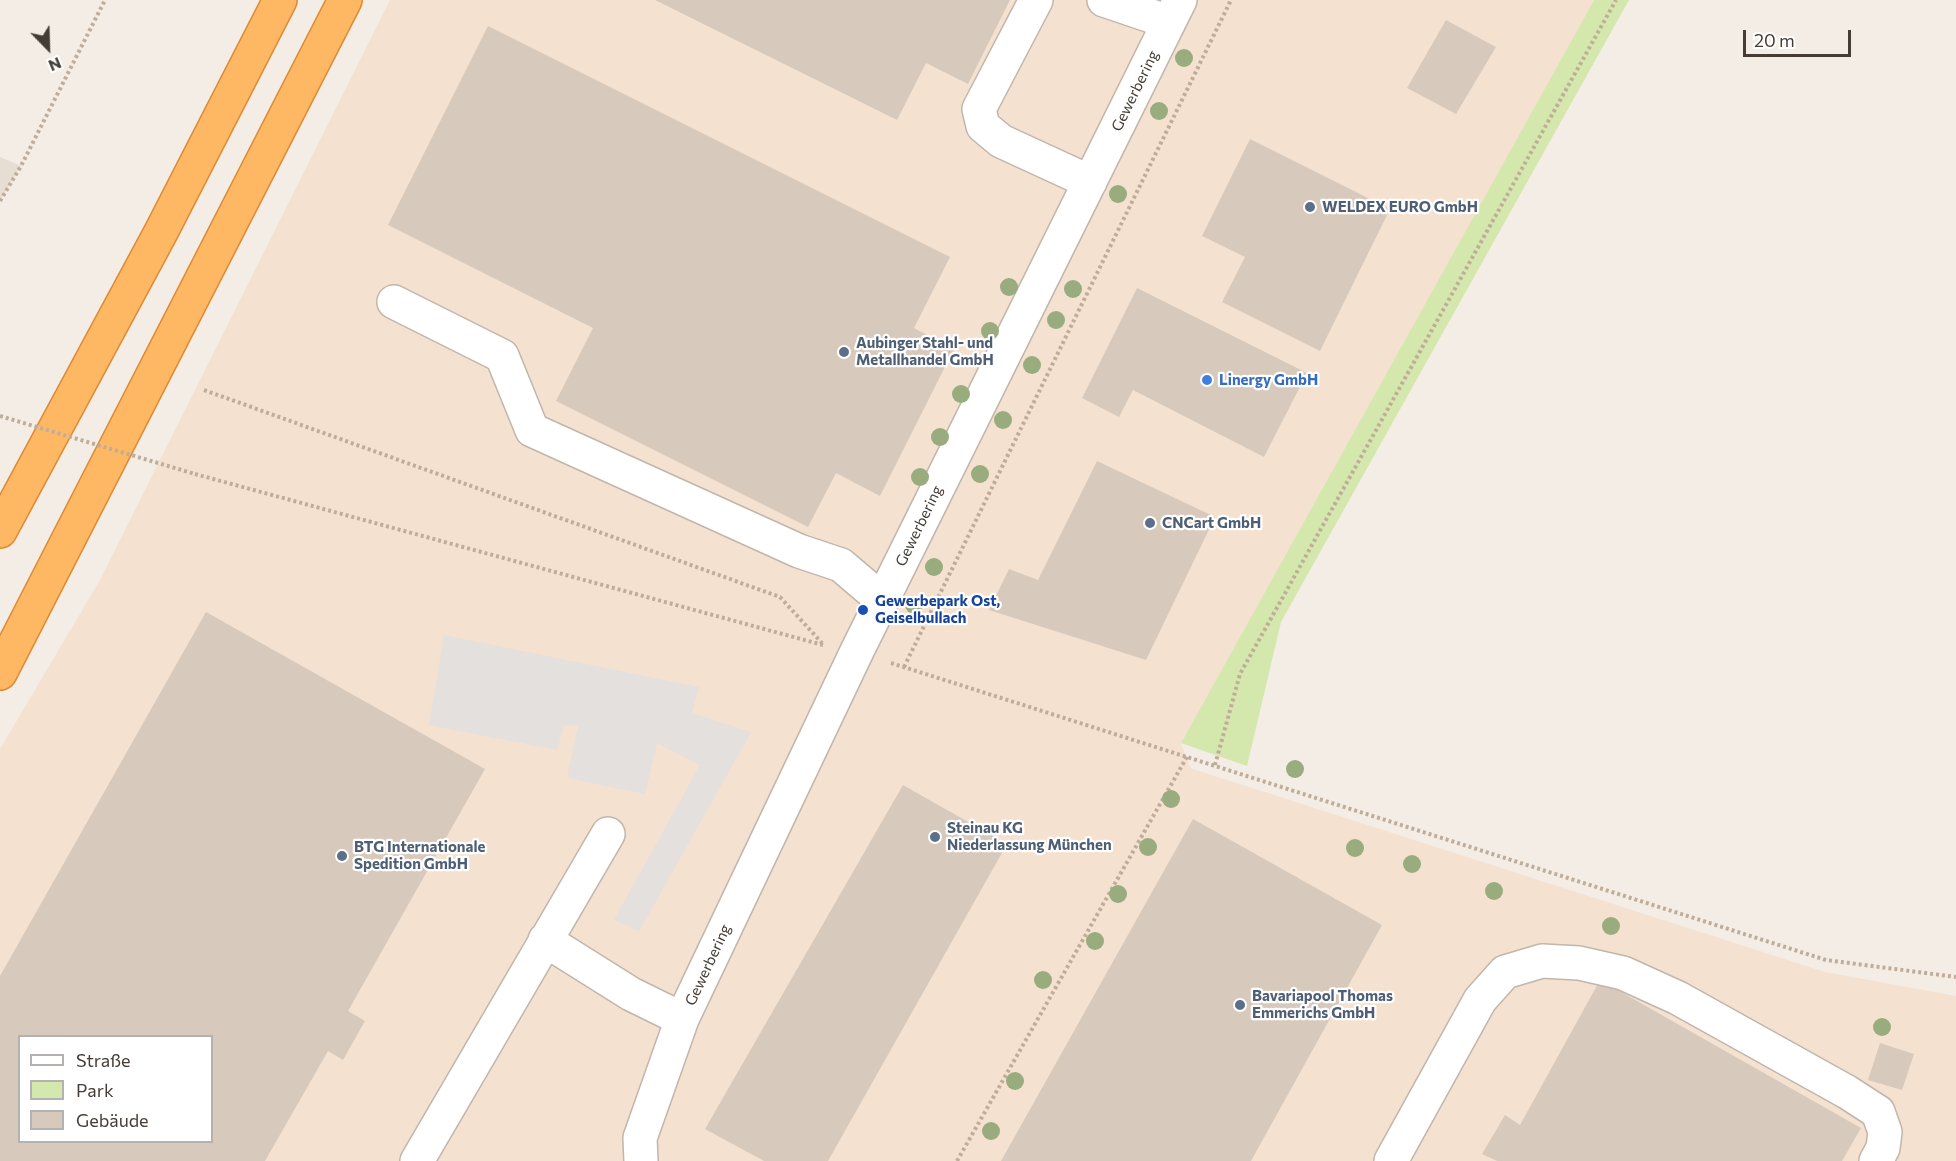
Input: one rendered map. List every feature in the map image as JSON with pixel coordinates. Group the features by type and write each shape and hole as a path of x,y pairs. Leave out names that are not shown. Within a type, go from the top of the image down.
{"highway":[{"path":"0,531 161,232 280,0"},
{"path":"0,674 345,0"}],"street":[{"path":"1036,0 980,109 983,126 1001,141 1090,182"},
{"path":"1104,0 1174,11"},
{"name":"Gewerbering","path":"640,1161 640,1138 682,1019 857,651 1174,11"},
{"path":"394,302 502,356 532,430 799,551 841,565 882,600"},
{"path":"417,1161 608,834"},
{"path":"545,940 631,994 682,1019"},
{"path":"1391,1161 1480,1000 1505,972 1542,961 1579,963 1623,974 1678,998 1847,1092 1878,1112 1885,1132 1883,1148 1876,1161"}],"path":[{"path":"0,201 21,166 105,0"},
{"path":"904,667 1231,0"},
{"path":"1215,765 1240,674 1616,0"},
{"path":"204,390 780,597 825,645"},
{"path":"0,416 195,474 825,645 857,651 1826,960 1956,977"},
{"path":"957,1161 1188,755"}],"shaded area":[{"path":"390,0 1594,0 1181,743 1190,768 1825,972 1956,996 1956,1161 0,1161 0,749 100,580"},
{"path":"0,157 21,166 0,201"},
{"path":"444,635 699,687 692,713 751,732 639,931 614,920 700,765 657,743 645,794 567,778 578,726 564,725 557,750 429,725"}],"green space":[{"path":"1594,0 1629,0 1281,622 1247,766 1181,743"}],"building":[{"path":"655,0 1010,0 968,84 926,63 897,120"},
{"path":"1446,20 1496,47 1456,114 1407,88"},
{"path":"488,26 950,257 914,328 954,349 880,496 836,473 808,527 556,401 593,328 388,225"},
{"path":"1250,139 1390,209 1320,351 1222,302 1245,257 1202,236"},
{"path":"1137,288 1307,373 1264,457 1133,390 1119,417 1082,398"},
{"path":"1097,461 1215,517 1146,660 989,610 1009,569 1038,580"},
{"path":"206,612 485,769 348,1011 365,1021 343,1060 328,1051 265,1161 0,1161 0,976"},
{"path":"903,785 1007,844 828,1161 764,1161 705,1129"},
{"path":"1193,819 1382,925 1251,1161 1001,1161"},
{"path":"1600,980 1861,1128 1842,1161 1497,1161 1482,1154 1505,1115 1520,1125"},
{"path":"1880,1043 1914,1054 1902,1090 1868,1080"}],"place":[{"name":"WELDEX EURO GmbH","path":"1310,207"},
{"name":"Aubinger Stahl- und Metallhandel GmbH","path":"844,352"},
{"name":"Linergy GmbH","path":"1207,380"},
{"name":"CNCart GmbH","path":"1150,523"},
{"name":"Gewerbepark Ost, Geiselbullach","path":"863,610"},
{"name":"Steinau KG Niederlassung München","path":"935,837"},
{"name":"BTG Internationale Spedition GmbH","path":"342,856"},
{"name":"Bavariapool Thomas Emmerichs GmbH","path":"1240,1005"}]}
